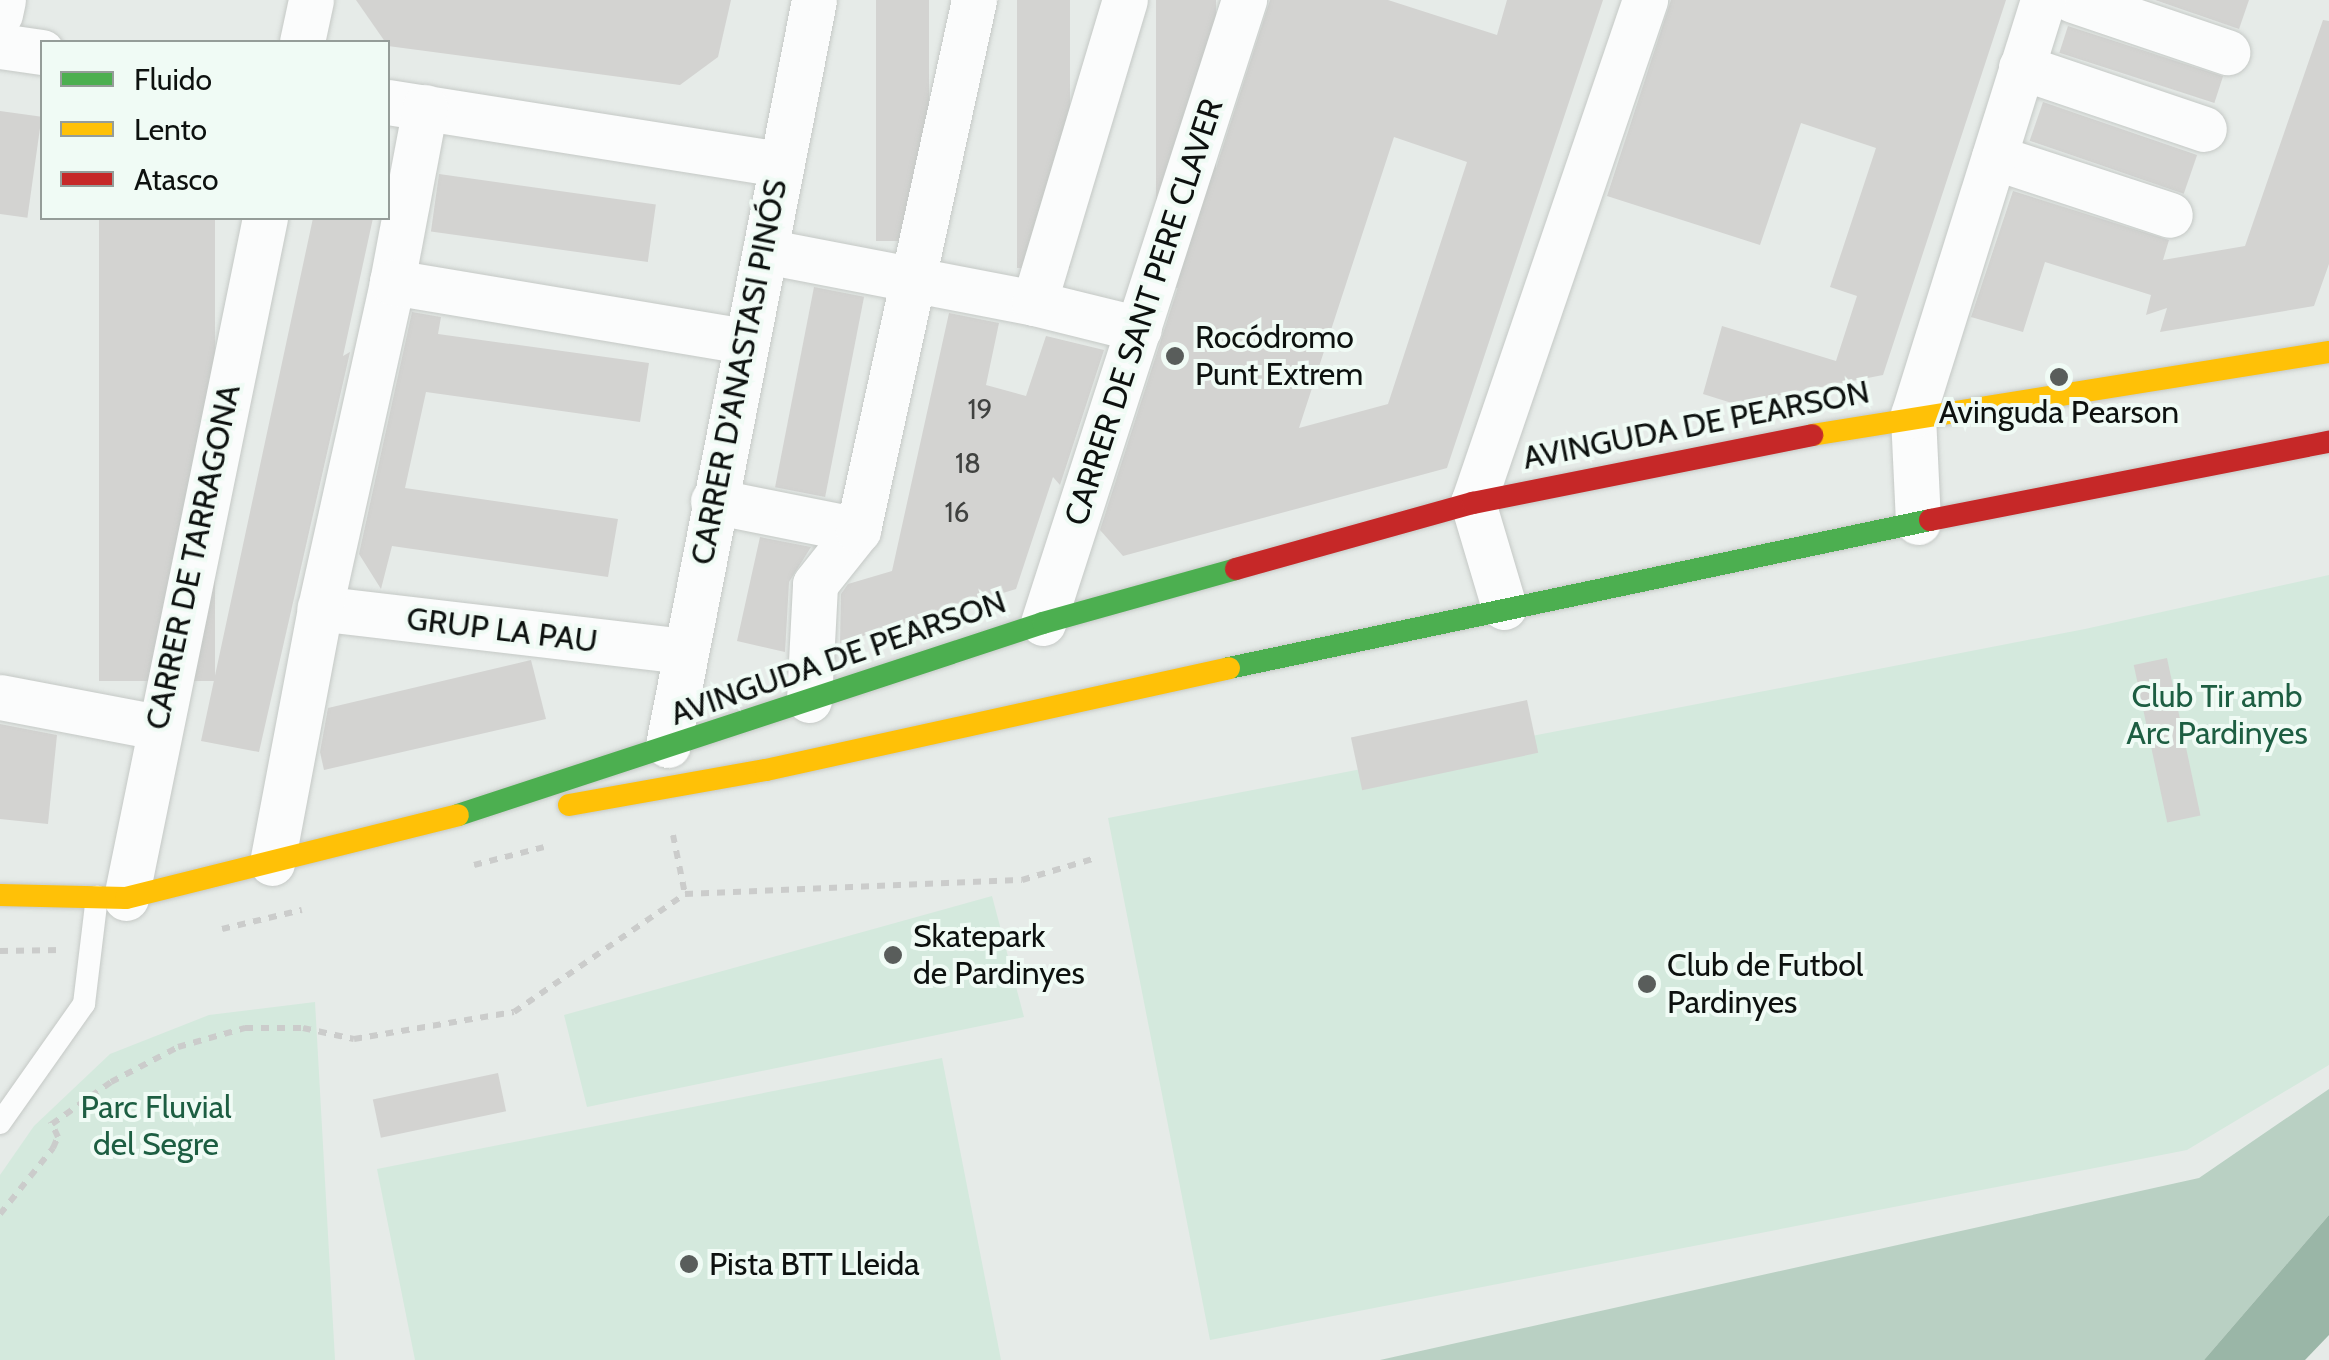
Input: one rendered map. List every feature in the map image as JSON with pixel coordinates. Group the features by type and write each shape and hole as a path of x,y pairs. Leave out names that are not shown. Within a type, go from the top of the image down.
{"street":[{"path":"0,14 3,0"},
{"path":"302,40 311,0"},
{"name":"CARRER D'ANASTASI PINÓS","path":"668,744 814,0"},
{"path":"809,700 815,584 858,530 974,0"},
{"path":"1034,303 1125,0"},
{"name":"CARRER DE SANT PERE CLAVER","path":"1046,640 1139,329 1244,0"},
{"path":"1504,607 1473,502 1645,0"},
{"path":"1918,522 1913,415 2042,0"},
{"path":"2072,0 2226,52"},
{"path":"0,46 40,52"},
{"path":"2021,67 2204,129"},
{"path":"272,863 320,608 392,282 406,105 781,164"},
{"path":"1994,157 2170,215"},
{"name":"CARRER DE TARRAGONA","path":"111,898 156,726 265,220"},
{"path":"765,251 1034,303 1139,329"},
{"path":"392,282 746,341"},
{"name":"AVINGUDA DE PEARSON","path":"664,790 668,744 809,700 1046,640 1086,611 1473,502 1913,415 2329,352"},
{"path":"423,826 664,790 1504,607 2329,442"},
{"path":"713,500 858,530"},
{"name":"GRUP LA PAU","path":"320,608 684,651"},
{"path":"1074,673 1100,696"},
{"path":"991,720 1012,690"},
{"path":"0,697 156,726"},
{"path":"0,895 111,898 272,863 423,826 668,744"}],"lane":[{"path":"0,1123 84,1004 92,947 111,898"}],"path":[{"path":"673,834 685,894"},
{"path":"52,1124 110,1082 178,1048 245,1028 302,1028 354,1039 514,1012 685,894 1022,880 1093,859"},
{"path":"0,951 92,947"},
{"path":"0,1214 58,1138 33,1079"}],"green space":[{"name":"Club de Futbol Pardinyes","path":"2329,575 2329,1065 2187,1150 1210,1340 1108,818 2085,629"},
{"name":"Skatepark de Pardinyes","path":"992,896 1024,1017 587,1107 564,1015"},
{"name":"Parc Fluvial del Segre","path":"315,1002 335,1360 0,1360 0,1175 34,1126 110,1054 209,1015"},
{"name":"Pista BTT Lleida","path":"942,1058 1001,1360 415,1360 377,1169"}],"shaded area":[{"path":"2329,1089 2329,1215 2204,1360 1380,1360 2199,1178"},
{"path":"2329,1215 2329,1335 2305,1360 2204,1360"}],"building":[{"path":"356,0 731,0 718,57 680,85 390,46 390,40 384,40"},
{"path":"876,0 929,0 929,241 876,241"},
{"path":"1017,0 1070,0 1070,268 1017,268"},
{"path":"1156,0 1216,0 1216,288 1156,288"},
{"path":"1270,0 1388,0 1497,35 1507,0 1603,0 1447,468 1123,556 1100,530","holes":["1394,137 1467,162 1388,404 1299,428"]},
{"path":"1671,0 2006,0 1883,375 1735,404 1703,394 1722,326 1836,361 1857,296 1830,287 1876,148 1801,123 1760,245 1607,196"},
{"path":"2155,0 2249,0 2239,29"},
{"path":"2323,20 2329,21 2329,264 2314,306 2160,332 2167,308 2146,315 2151,295 2045,262 2023,332 1971,317 2013,191 2169,240 2163,260 2245,246"},
{"path":"2068,26 2223,76 2214,103 2059,53"},
{"path":"2043,102 2197,155 2184,194 2030,141"},
{"path":"0,111 40,117 27,218 0,214"},
{"path":"439,174 656,204 648,262 431,231"},
{"path":"99,220 215,220 215,681 99,681"},
{"path":"313,220 373,220 343,356 350,352 259,752 201,741"},
{"path":"814,287 864,297 825,497 775,487"},
{"path":"412,312 441,317 438,334 649,363 640,422 426,392 405,488 618,519 608,577 392,546 381,589 359,554"},
{"path":"949,313 999,323 986,385 1026,396 1046,336 1104,350 1060,485 1053,477 1016,589 840,643 841,594 848,584 892,571"},
{"path":"760,537 811,547 789,582 785,652 737,641"},
{"path":"2167,658 2200,815 2167,823 2134,665"},
{"path":"531,660 546,719 324,770 320,752 328,708"},
{"path":"1527,700 1538,753 1362,790 1351,737"},
{"path":"0,724 57,735 48,824 0,819"},
{"path":"498,1073 506,1111 381,1138 373,1100"}],"traffic: fast":[{"path":"1229,668 1930,520"},
{"path":"458,815 1043,623 1236,569"}],"traffic: slow":[{"path":"1812,435 2329,352"},
{"path":"569,805 766,770 1229,668"},
{"path":"0,895 126,898 458,815"}],"traffic: jam":[{"path":"1236,569 1473,503 1812,435"},
{"path":"1930,520 2329,442"}],"place":[{"name":"Rocódromo Punt Extrem","path":"1175,356"},
{"name":"Avinguda Pearson","path":"2059,377"},
{"name":"Skatepark de Pardinyes","path":"893,955"},
{"name":"Club de Futbol Pardinyes","path":"1647,984"},
{"name":"Pista BTT Lleida","path":"689,1264"}],"park label":[{"name":"Club Tir amb Arc Pardinyes","path":"2217,716"}]}
